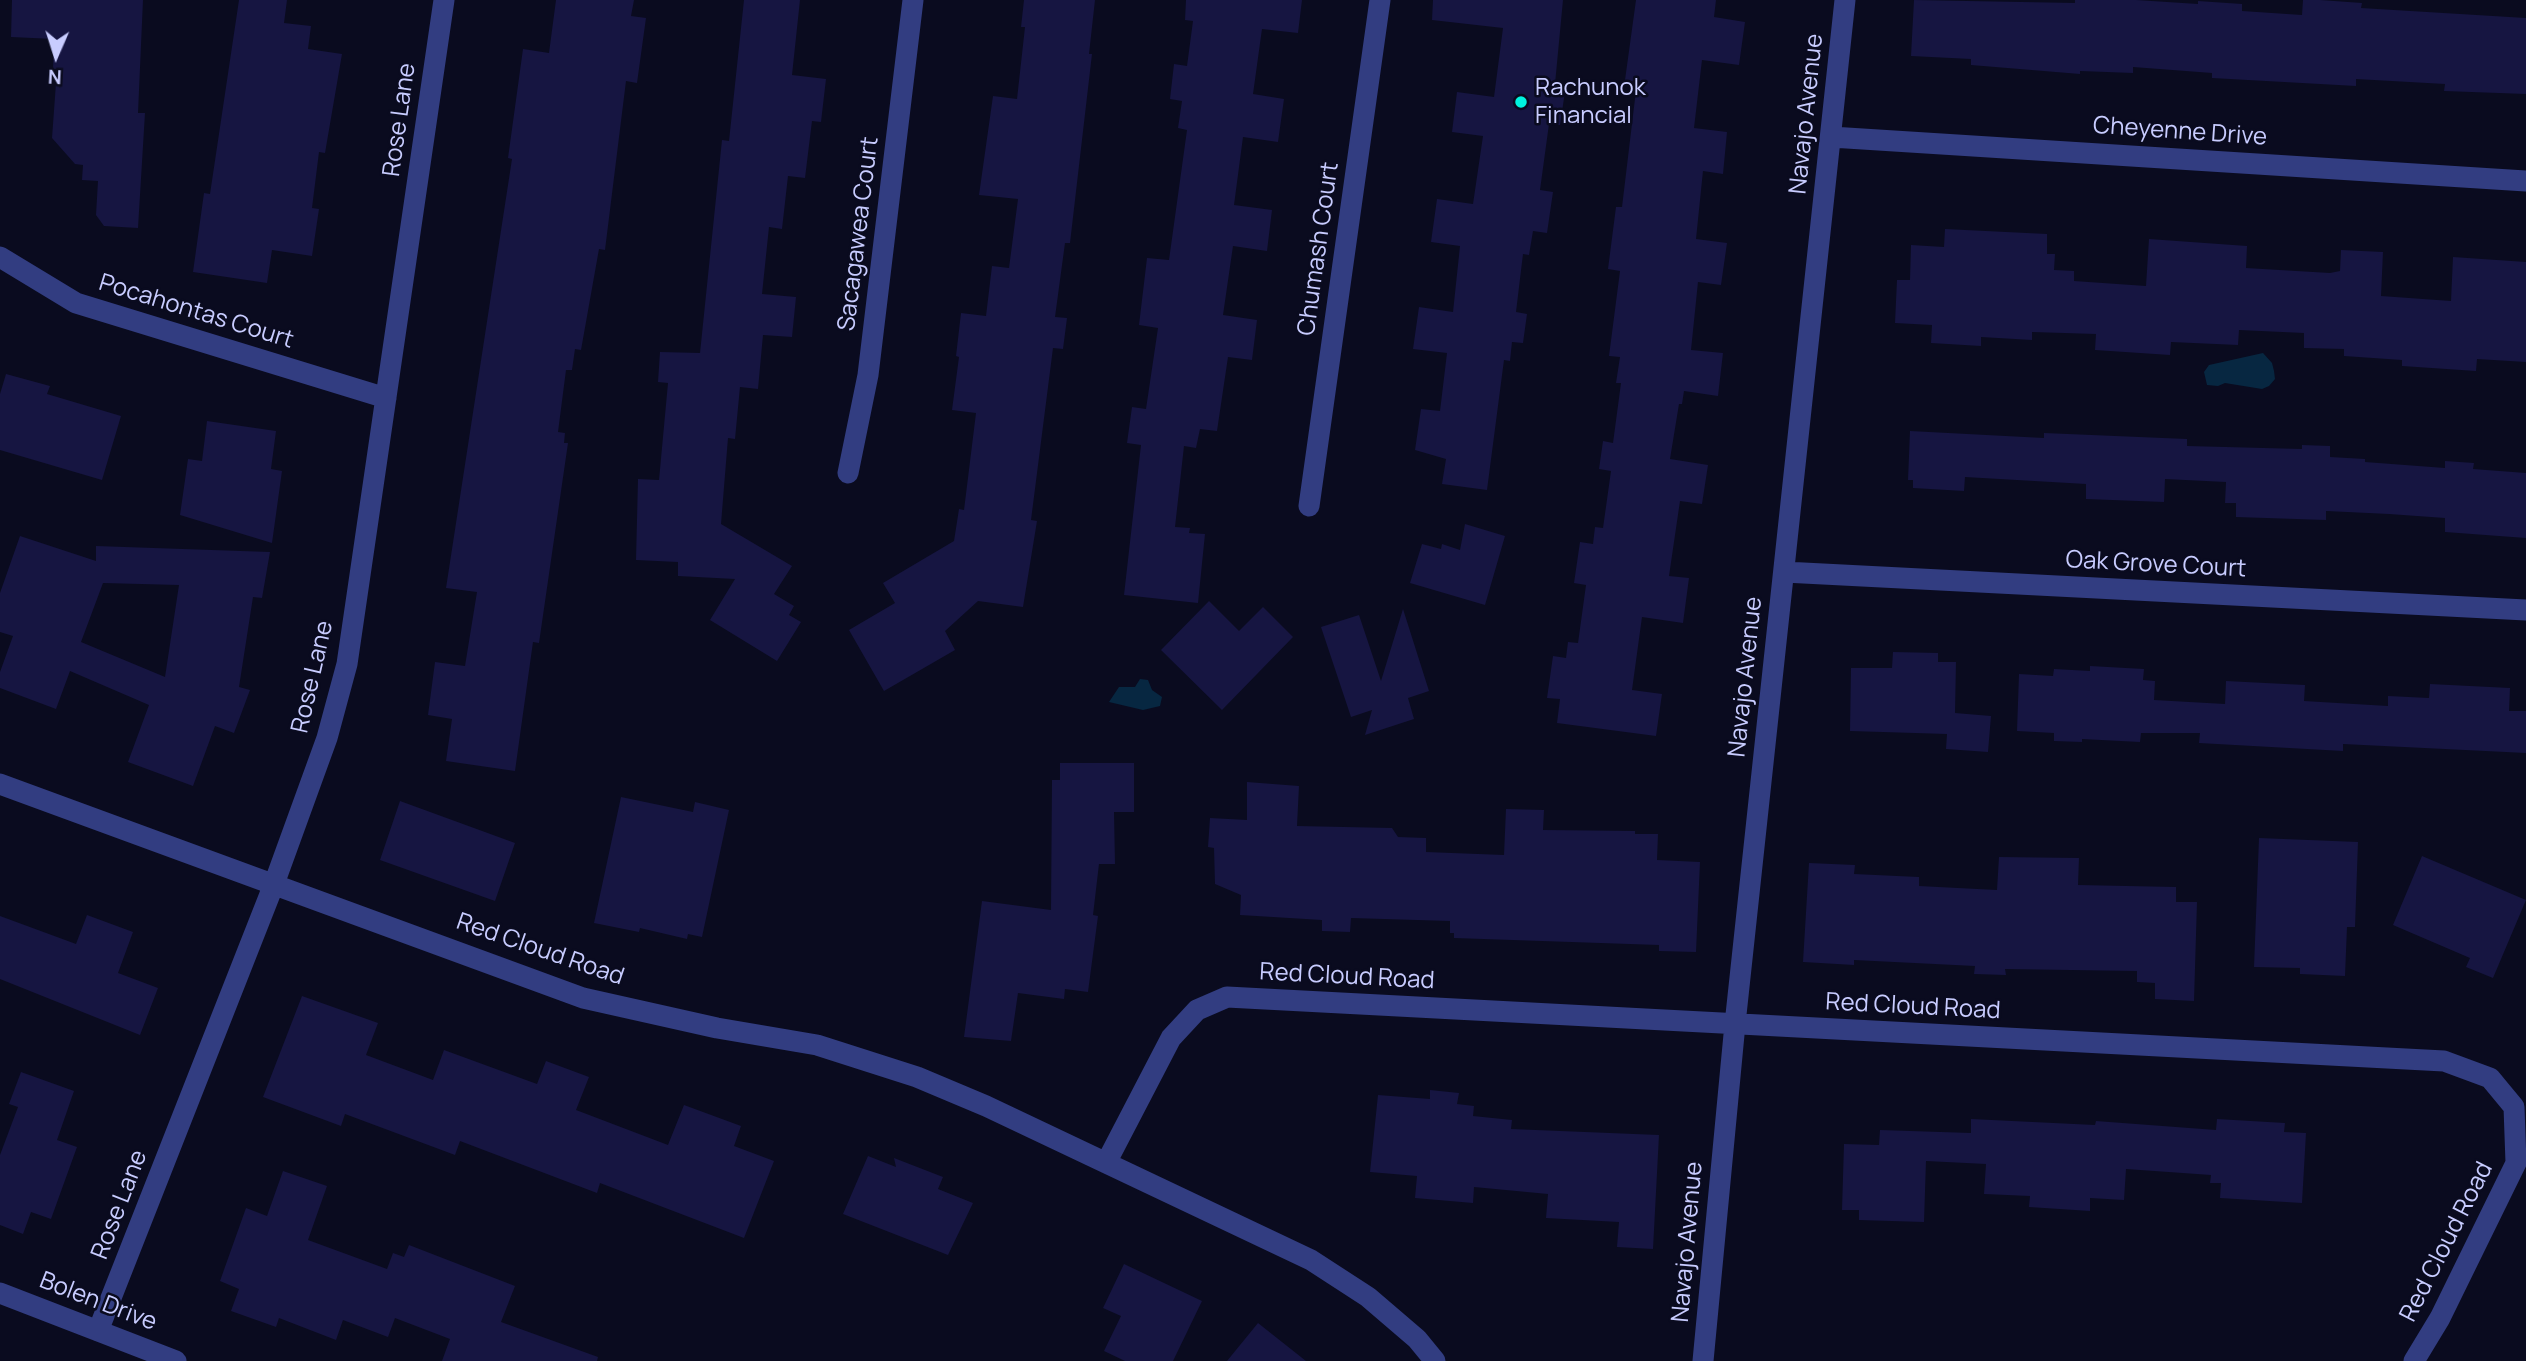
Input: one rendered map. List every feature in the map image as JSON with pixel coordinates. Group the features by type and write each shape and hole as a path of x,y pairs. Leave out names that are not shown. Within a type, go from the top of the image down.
{"street":[{"name":"Rose Lane","path":"98,1331 274,884 327,738 347,664 444,0"},
{"name":"Sacagawea Court","path":"848,473 869,375 913,0"},
{"name":"Chumash Court","path":"1310,506 1380,0"},
{"name":"Navajo Avenue","path":"1703,1361 1735,1024 1845,0"},
{"name":"Cheyenne Drive","path":"1831,136 2526,181"},
{"name":"Pocahontas Court","path":"0,257 76,303 386,398"},
{"name":"Oak Grove Court","path":"1784,572 2526,610"},
{"name":"Red Cloud Road","path":"0,784 583,998 717,1028 817,1045 917,1077 1311,1260 1368,1297 1417,1339 1435,1361"},
{"name":"Red Cloud Road","path":"1106,1163 1171,1038 1197,1010 1227,997 2444,1061 2490,1078 2514,1108 2516,1163 2440,1318 2414,1361"},
{"name":"Bolen Drive","path":"0,1293 176,1361"}],"water":[{"path":"2263,353 2272,363 2274,371 2275,379 2269,386 2262,389 2225,383 2218,386 2207,385 2204,372 2209,365"},
{"path":"1140,679 1148,680 1152,690 1162,697 1160,706 1143,710 1109,702 1119,687 1135,687"}],"building":[{"path":"12,0 143,0 138,113 145,113 138,228 104,226 96,215 98,181 82,180 83,165 75,164 52,138 57,69 53,69 54,39 11,37"},
{"path":"239,0 287,0 284,23 311,26 308,49 342,54 325,153 319,152 312,208 319,209 312,256 272,250 267,283 193,272 204,193 210,194"},
{"path":"556,0 634,0 631,16 646,18 637,83 626,81 605,250 599,249 581,350 575,349 572,370 566,370 558,432 565,433 564,443 568,443 539,643 533,642 515,771 446,761 452,719 428,715 435,662 465,666 477,592 446,588 512,159 508,158 523,49 549,53"},
{"path":"744,0 800,0 792,75 826,79 821,122 812,121 805,178 788,176 782,229 769,227 762,294 796,297 792,337 763,335 758,389 740,387 735,439 728,438 721,524 792,566 774,594 794,606 789,615 801,622 777,661 710,620 735,579 678,576 678,562 636,560 638,479 659,480 668,383 658,382 660,352 700,353 722,140 729,141"},
{"path":"1024,0 1095,0 1089,54 1092,54 1070,243 1065,243 1055,317 1067,318 1063,349 1053,348 1031,520 1037,521 1023,607 978,601 945,631 955,650 884,691 849,630 895,603 883,583 954,541 959,509 964,510 976,413 952,410 961,313 986,316 992,266 1009,268 1018,199 979,195 993,96 1017,99 1025,27 1021,27"},
{"path":"1186,0 1302,0 1298,33 1262,29 1253,94 1284,99 1278,142 1243,137 1234,205 1272,210 1267,251 1233,246 1223,315 1257,320 1252,360 1228,357 1217,431 1200,429 1196,448 1184,446 1175,527 1190,528 1189,533 1205,534 1198,603 1124,595 1141,445 1127,443 1132,407 1146,409 1158,328 1139,325 1147,258 1169,260 1187,130 1178,128 1182,101 1170,99 1174,64 1187,66 1193,21 1185,20"},
{"path":"1433,0 1563,0 1555,84 1566,85 1560,125 1549,124 1540,190 1553,192 1547,233 1533,231 1529,255 1523,254 1516,312 1527,314 1523,343 1512,342 1510,361 1504,360 1487,490 1442,484 1446,459 1415,450 1421,409 1440,411 1447,353 1413,349 1419,307 1453,312 1460,246 1431,242 1437,199 1473,204 1483,136 1452,132 1457,92 1494,97 1503,28 1432,20"},
{"path":"1636,0 1716,0 1714,17 1745,22 1739,65 1702,60 1694,128 1727,132 1723,174 1703,171 1696,239 1727,243 1721,285 1698,282 1691,350 1723,353 1718,396 1684,391 1682,404 1679,404 1670,459 1708,465 1702,504 1680,501 1669,576 1689,578 1683,623 1642,617 1632,690 1662,694 1656,736 1557,723 1560,699 1547,698 1553,656 1566,658 1568,642 1578,643 1586,585 1574,583 1580,542 1593,544 1595,527 1603,528 1611,471 1599,469 1603,441 1613,443 1621,383 1616,383 1620,357 1609,356 1620,271 1608,269 1616,207 1622,207 1637,82 1625,80"},
{"path":"1914,0 2075,3 2075,0 2136,0 2198,4 2198,1 2242,4 2242,11 2302,15 2303,0 2320,0 2362,3 2361,8 2526,18 2526,94 2444,91 2445,84 2356,79 2356,86 2212,78 2212,73 2133,67 2133,73 2080,71 2080,74 1971,65 1971,59 1911,56"},
{"path":"1945,229 2047,234 2047,254 2055,254 2054,270 2074,271 2074,281 2146,286 2149,239 2247,246 2246,268 2330,273 2340,271 2341,250 2383,252 2381,296 2451,301 2453,257 2526,262 2526,362 2477,359 2476,371 2402,366 2402,360 2344,356 2344,349 2304,348 2304,333 2239,330 2238,345 2171,342 2170,355 2095,350 2096,334 2032,332 2032,340 1981,337 1981,346 1931,343 1932,325 1895,323 1897,280 1910,280 1911,245 1944,247"},
{"path":"6,374 50,386 47,394 121,416 102,480 0,450 0,394"},
{"path":"207,421 276,431 271,469 282,471 272,543 180,515 188,459 202,461"},
{"path":"1910,431 2044,438 2044,433 2187,439 2187,446 2302,449 2302,445 2330,446 2330,457 2365,459 2365,462 2445,468 2445,461 2474,463 2473,469 2526,473 2526,538 2445,532 2445,518 2326,511 2326,520 2236,517 2236,503 2225,503 2226,482 2165,479 2164,502 2086,499 2086,484 1965,477 1964,491 1913,488 1913,480 1908,480"},
{"path":"1465,524 1505,536 1485,605 1410,583 1422,544 1441,549 1442,544 1460,550"},
{"path":"20,536 96,561 96,546 270,552 262,598 253,597 239,687 250,690 234,733 215,726 193,786 128,762 149,705 70,671 56,709 0,688 0,672 13,636 0,632 0,593","holes":["103,583 179,585 165,677 81,642"]},
{"path":"1209,601 1239,631 1263,607 1293,637 1222,710 1161,650"},
{"path":"1403,609 1429,691 1408,698 1414,719 1365,735 1372,710 1351,717 1321,627 1359,615 1381,681"},
{"path":"1893,652 1938,653 1938,662 1956,662 1955,713 1991,716 1988,752 1946,749 1947,734 1850,731 1851,668 1892,668"},
{"path":"2090,666 2144,669 2143,680 2155,681 2154,700 2225,704 2226,681 2305,685 2304,701 2388,706 2388,696 2429,698 2430,684 2510,688 2509,711 2526,711 2526,753 2343,744 2343,751 2199,743 2200,733 2141,733 2140,742 2082,739 2082,742 2054,741 2054,733 2017,731 2019,674 2053,676 2054,669 2090,671"},
{"path":"1060,763 1134,763 1134,812 1114,812 1115,864 1099,864 1093,915 1098,916 1088,992 1065,989 1064,999 1018,993 1011,1041 964,1037 982,901 1051,910 1052,780 1060,780"},
{"path":"1247,782 1299,786 1297,826 1392,828 1398,837 1426,838 1426,852 1504,855 1506,809 1544,810 1543,830 1635,831 1635,834 1658,834 1657,860 1700,862 1696,952 1659,951 1659,945 1454,938 1454,933 1450,933 1450,921 1351,918 1350,932 1322,931 1322,920 1240,915 1241,895 1215,884 1214,848 1208,847 1210,818 1247,820"},
{"path":"621,797 693,812 695,802 729,810 702,937 688,934 687,939 640,928 639,932 594,923"},
{"path":"400,801 515,843 495,901 380,860"},
{"path":"2259,838 2358,842 2355,927 2347,927 2345,976 2300,974 2300,968 2254,967"},
{"path":"2422,856 2526,900 2493,978 2466,967 2470,958 2393,925"},
{"path":"1999,857 2079,858 2078,885 2176,887 2176,902 2197,902 2194,1001 2155,999 2155,983 2137,982 2137,971 2005,969 2006,975 1974,974 1975,966 1854,960 1854,965 1803,962 1809,863 1855,865 1854,874 1919,877 1919,886 1997,890"},
{"path":"87,915 133,932 118,973 158,988 140,1035 0,979 0,916 76,944"},
{"path":"302,996 378,1023 366,1055 433,1080 444,1050 537,1084 546,1061 589,1077 576,1110 668,1145 684,1105 741,1126 734,1146 774,1161 744,1238 600,1183 597,1193 460,1141 455,1155 345,1114 341,1126 263,1097"},
{"path":"21,1072 74,1091 57,1140 77,1147 51,1219 31,1212 23,1234 0,1225 0,1155 18,1107 9,1104"},
{"path":"1430,1090 1459,1093 1457,1104 1474,1106 1473,1116 1512,1120 1511,1129 1659,1135 1653,1249 1617,1247 1619,1222 1546,1218 1548,1194 1474,1187 1473,1203 1415,1198 1417,1176 1370,1172 1378,1095 1430,1099"},
{"path":"1971,1119 2095,1125 2096,1121 2216,1130 2217,1119 2285,1123 2284,1132 2306,1133 2302,1203 2220,1198 2221,1183 2210,1183 2211,1175 2126,1169 2124,1200 2090,1198 2090,1211 2029,1207 2030,1196 1984,1194 1986,1164 1926,1161 1924,1222 1859,1220 1859,1210 1842,1210 1844,1144 1879,1145 1880,1130 1971,1133"},
{"path":"868,1156 896,1167 894,1158 943,1177 938,1189 973,1203 948,1255 843,1214"},
{"path":"283,1171 327,1186 308,1240 387,1269 393,1253 404,1257 409,1245 515,1286 501,1322 598,1357 597,1361 442,1361 450,1339 395,1318 388,1337 343,1320 336,1340 279,1318 276,1327 231,1311 239,1289 220,1281 246,1208 267,1216"},
{"path":"1124,1264 1202,1301 1173,1361 1125,1361 1104,1351 1121,1316 1103,1308"},
{"path":"1258,1323 1306,1361 1227,1361"}],"place":[{"name":"Rachunok Financial","path":"1521,102"}]}
